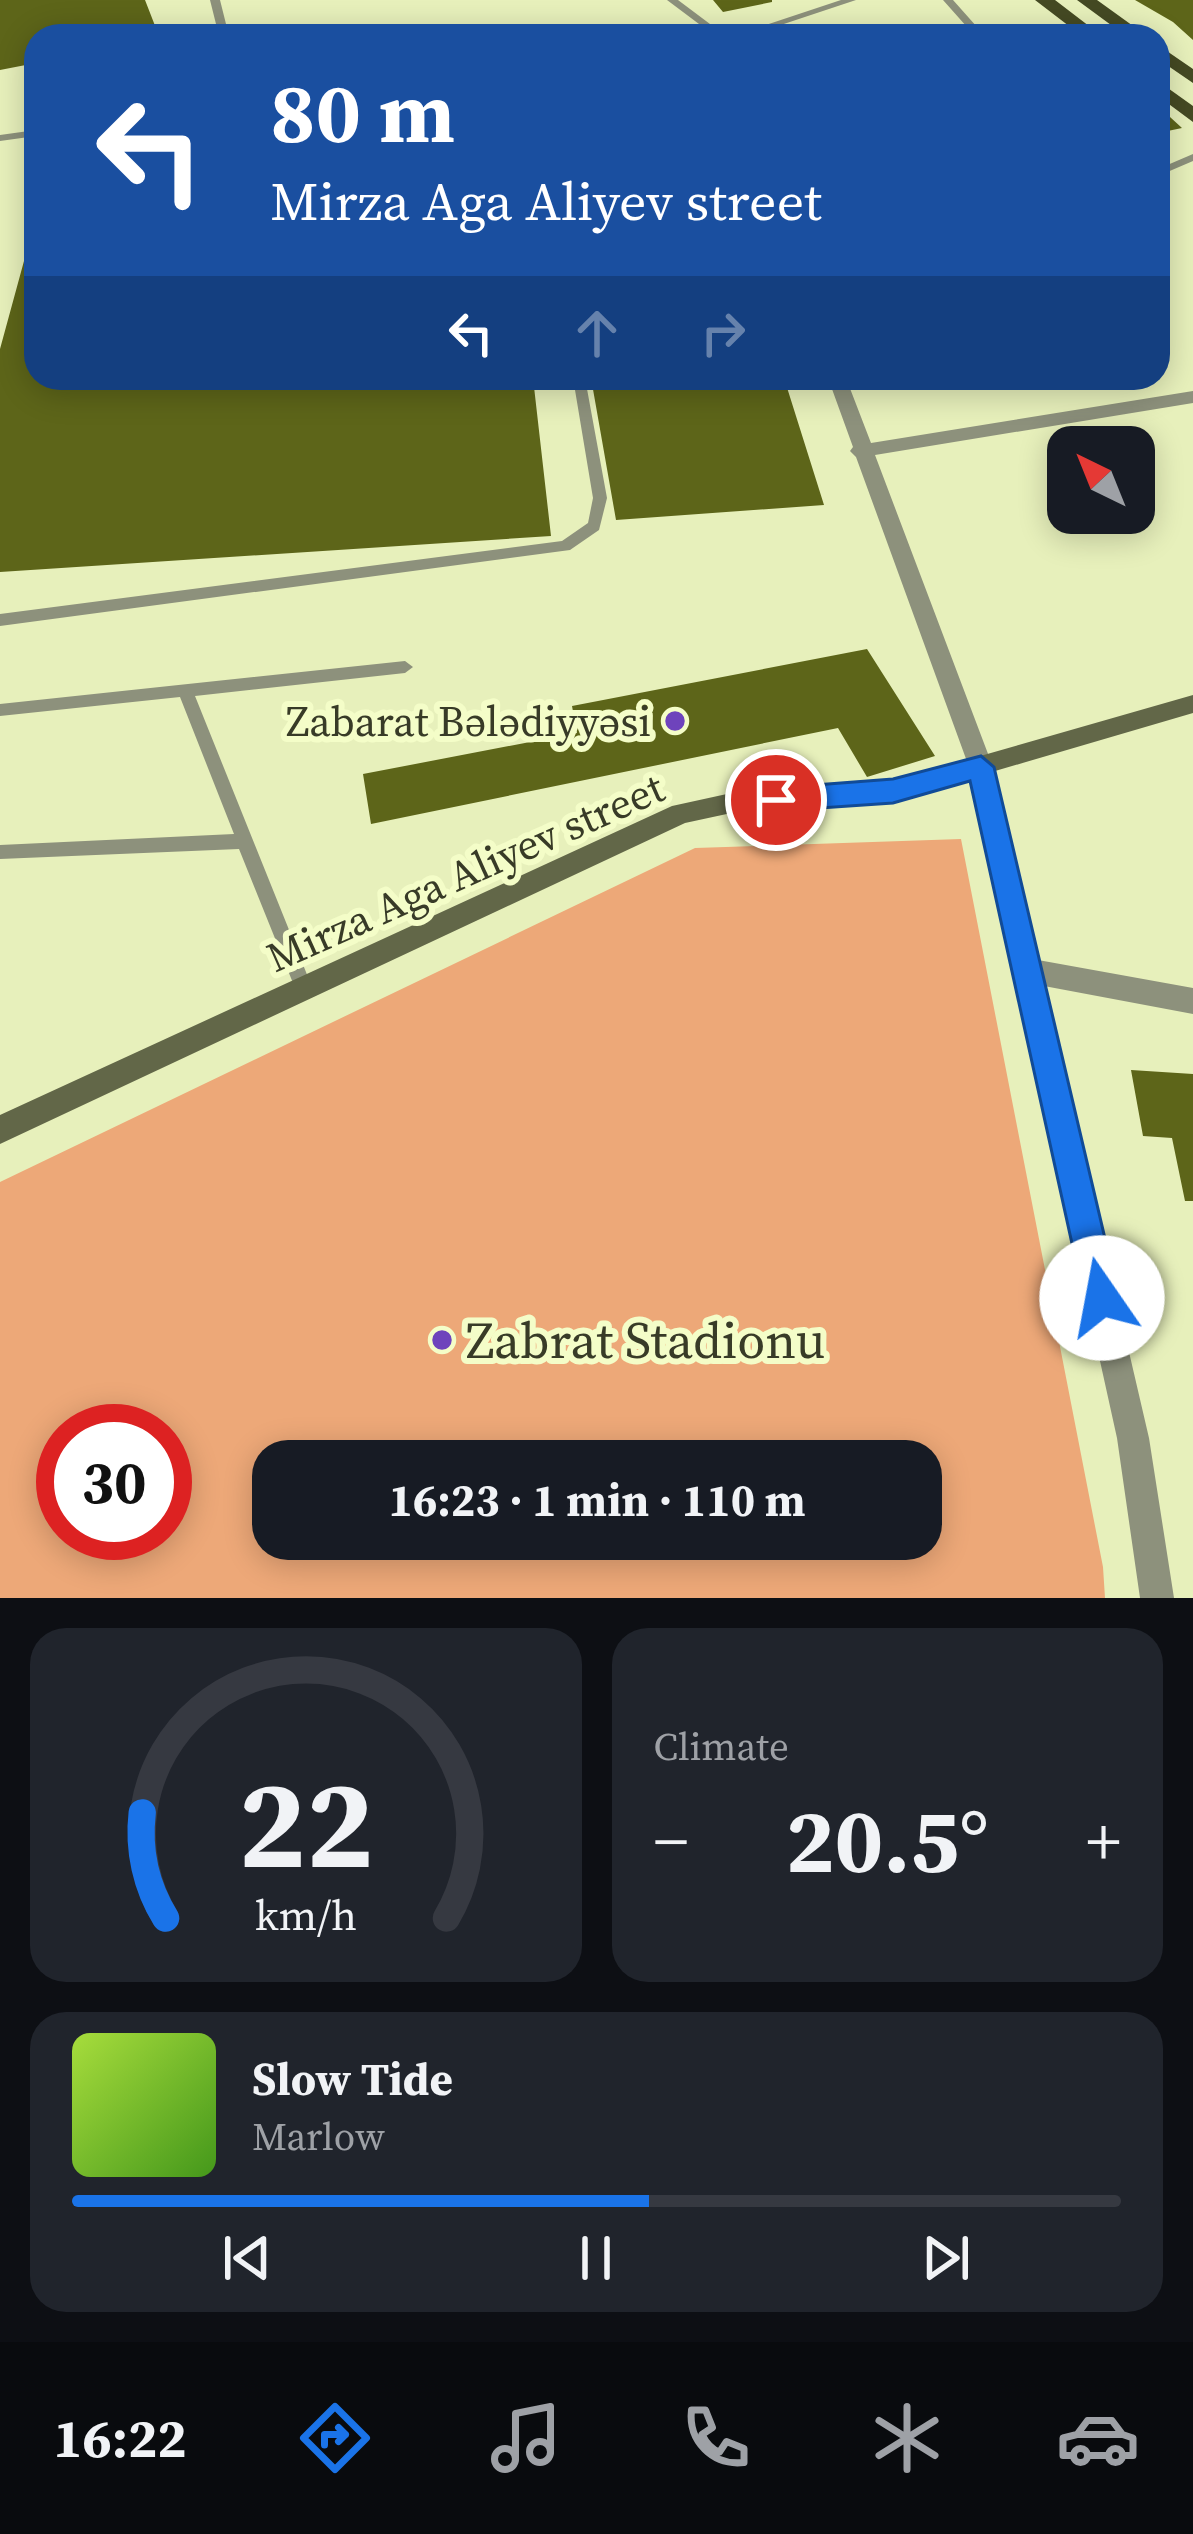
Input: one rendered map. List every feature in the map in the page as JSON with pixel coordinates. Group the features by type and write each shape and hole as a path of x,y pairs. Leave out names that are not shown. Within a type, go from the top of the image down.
{"main road":[{"path":"1044,0 1077,24"},
{"path":"1086,0 1121,24"}],"street":[{"path":"841,390 981,767 1132,1438 1157,1598"},
{"path":"860,451 1193,397"},
{"name":"Mirza Aga Aliyev street","path":"0,1130 681,813 736,802 893,791 1193,704"},
{"path":"1030,971 1193,1001"}],"lane":[{"path":"672,0 705,24"},
{"path":"776,24 851,0"},
{"path":"948,0 969,24"},
{"path":"0,620 565,545 594,526 600,498 581,390"},
{"path":"0,710 406,667"},
{"path":"185,691 303,987"},
{"path":"0,852 245,841"}],"shaded area":[{"path":"961,839 1103,1567 1105,1598 0,1598 0,1182 695,848"}],"building":[{"path":"0,0 145,0 154,24 24,24 24,65 0,70"},
{"path":"713,0 772,0 772,2 723,12"},
{"path":"1135,0 1193,0 1193,40 1173,22"},
{"path":"24,261 24,390 534,390 551,536 0,572 0,349"},
{"path":"593,390 788,390 824,505 616,520"},
{"path":"867,649 935,756 867,777 838,728 371,824 363,774 577,733 572,706"},
{"path":"1131,1070 1193,1074 1193,1201 1185,1201 1172,1138 1143,1136"}],"place":[{"name":"Zabarat Bələdiyyəsi","path":"675,721"},
{"name":"Zabrat Stadionu","path":"442,1340"}],"route":[{"path":"776,800 893,791 981,767 1102,1298"}]}
